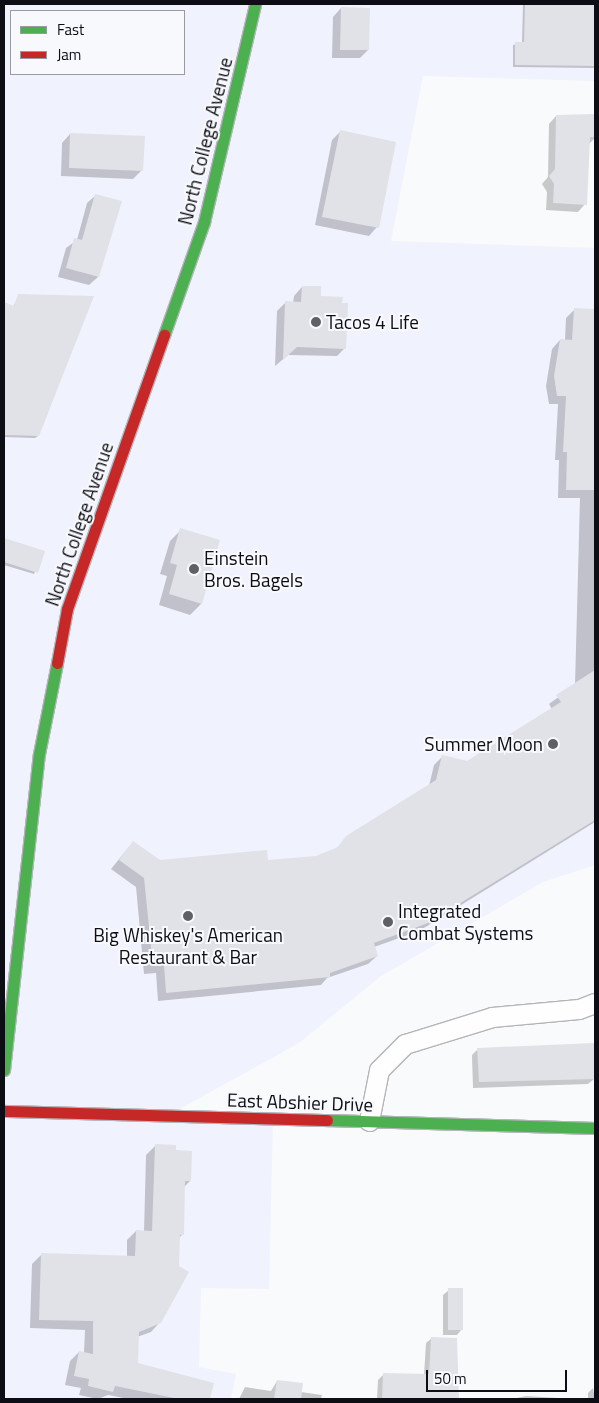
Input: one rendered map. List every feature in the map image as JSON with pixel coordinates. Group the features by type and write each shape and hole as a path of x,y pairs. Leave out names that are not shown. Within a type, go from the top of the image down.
{"main road":[{"name":"North College Avenue","path":"4,1070 39,754 67,609 204,222 255,4"},
{"name":"East Abshier Drive","path":"4,1111 595,1128"}],"street":[{"path":"369,1122 379,1070 405,1044 492,1018 579,1009 595,1003"}],"shaded area":[{"path":"4,4 595,4 595,81 423,76 391,241 595,248 595,865 543,882 381,976 299,1043 169,1115 273,1119 269,1289 201,1288 199,1367 236,1374 231,1399 4,1399"}],"building":[{"path":"525,4 595,4 595,66 515,65 515,42 524,42"},
{"path":"341,7 370,8 369,50 340,50"},
{"path":"595,114 595,137 590,137 587,205 553,203 554,184 549,176 555,169 556,115"},
{"path":"340,130 396,142 379,228 322,217"},
{"path":"70,133 145,136 143,171 69,168"},
{"path":"95,194 122,201 99,277 66,268 74,238 82,240"},
{"name":"Tacos 4 Life","path":"302,286 321,286 321,296 343,297 342,303 348,303 346,349 297,347 283,360 285,301 301,302"},
{"path":"18,294 94,296 39,436 4,435 4,302 14,306"},
{"path":"574,308 595,309 595,490 566,490 567,452 563,452 566,396 557,396 554,376 560,339 572,340"},
{"name":"Einstein Bros. Bagels","path":"180,528 220,540 202,604 169,594 177,565 170,563"},
{"path":"4,538 45,551 38,573 4,562"},
{"path":"595,670 595,820 428,923 374,943 378,956 330,973 330,977 166,993 164,965 153,966 144,878 119,860 133,841 160,860 267,850 268,860 316,856 338,847 346,836 436,780 442,755 467,761 561,702 556,695"},
{"path":"594,1043 595,1079 479,1082 477,1048"},
{"path":"155,1144 176,1145 176,1150 192,1151 191,1181 185,1181 184,1235 180,1235 179,1266 189,1272 161,1323 139,1332 138,1363 214,1383 210,1399 179,1399 115,1386 113,1392 88,1386 89,1379 74,1376 79,1351 93,1354 93,1321 39,1320 41,1253 135,1256 136,1230 152,1231"},
{"path":"448,1288 463,1288 463,1330 448,1330"},
{"path":"431,1337 457,1338 459,1399 382,1399 383,1373 429,1374"},
{"path":"277,1380 303,1383 301,1399 274,1399"}],"traffic: fast":[{"path":"164,335 204,222 255,4"},
{"path":"4,1070 39,754 57,663"},
{"path":"327,1120 595,1128"}],"traffic: jam":[{"path":"57,663 67,609 164,335"},
{"path":"4,1111 327,1120"}],"place":[{"name":"Tacos 4 Life","path":"316,322"},
{"name":"Einstein Bros. Bagels","path":"194,569"},
{"name":"Summer Moon","path":"553,744"},
{"name":"Big Whiskey's American Restaurant & Bar","path":"188,916"},
{"name":"Integrated Combat Systems","path":"388,922"}]}
